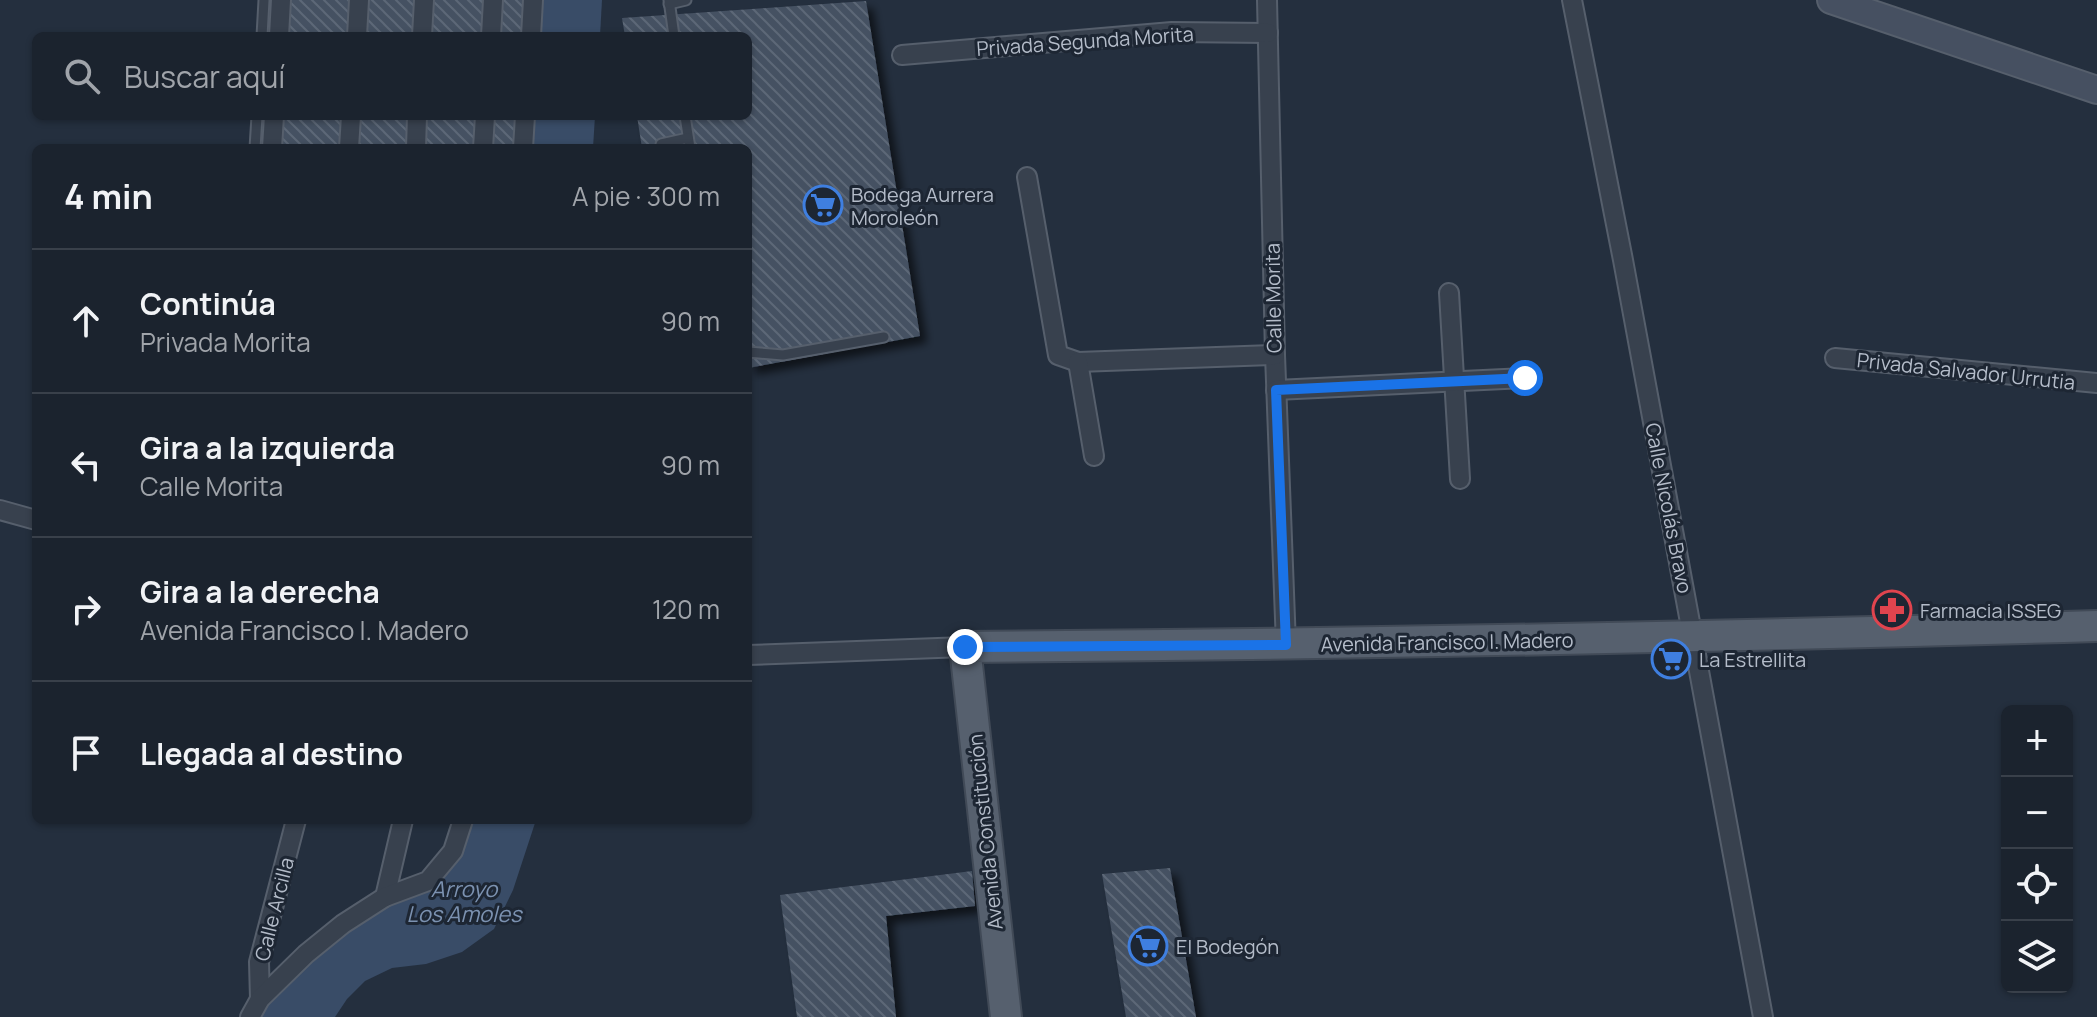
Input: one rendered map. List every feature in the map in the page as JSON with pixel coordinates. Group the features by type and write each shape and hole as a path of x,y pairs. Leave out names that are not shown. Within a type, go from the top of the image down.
{"main road":[{"name":"Avenida Francisco I. Madero","path":"965,647 1286,645 2097,626"},
{"name":"Avenida Constitución","path":"965,647 1006,1017"}],"street":[{"path":"279,32 281,0"},
{"path":"357,32 359,0"},
{"path":"422,32 424,0"},
{"path":"491,32 493,0"},
{"path":"531,32 533,0"},
{"name":"Calle Morita","path":"1267,0 1276,390 1286,645"},
{"name":"Calle Nicolás Bravo","path":"1572,0 1763,1017"},
{"path":"1831,0 2097,90"},
{"name":"Privada Segunda Morita","path":"902,55 1172,32 1268,33"},
{"path":"272,144 274,120"},
{"path":"349,144 351,120"},
{"path":"416,144 417,120"},
{"path":"483,144 485,120"},
{"path":"523,144 525,120"},
{"path":"1027,177 1058,355 1078,362 1275,355"},
{"path":"1449,293 1460,479"},
{"name":"Privada Salvador Urrutia","path":"1835,358 2097,383"},
{"path":"1078,362 1094,456"},
{"path":"1276,390 1525,378"},
{"path":"0,510 32,519"},
{"name":"Avenida Francisco I. Madero","path":"752,655 965,647"},
{"name":"Calle Arcilla","path":"260,999 259,962 295,824"},
{"path":"385,897 402,824"},
{"path":"250,1017 260,999 306,954 343,924 385,897 428,881 453,851 462,824"}],"lane":[{"path":"262,32 264,0"},
{"path":"673,32 669,2 686,0"},
{"path":"255,144 257,120"},
{"path":"661,144 689,143 686,120"},
{"path":"752,352 783,355 884,337"}],"water":[{"path":"535,0 602,0 600,32 533,32"},
{"path":"527,120 595,120 593,144 525,144"},
{"name":"Arroyo Los Amoles","path":"465,824 535,824 513,890 494,929 462,952 426,964 392,968 365,981 335,1017 253,1017 270,994 387,900 429,884"}],"building":[{"path":"286,0 526,0 523,32 284,32"},
{"name":"Bodega Aurrera Moroleón","path":"866,1 920,336 752,367 752,144 641,144 638,120 752,120 752,32 624,32 622,18"},
{"path":"280,120 517,120 514,144 278,144"},
{"name":"El Bodegón","path":"1170,868 1196,1017 1126,1017 1102,874"},
{"path":"972,871 975,906 886,916 896,1017 797,1017 780,895"}],"place":[{"name":"Bodega Aurrera Moroleón","path":"823,205"},
{"name":"Farmacia ISSEG","path":"1892,610"},
{"name":"La Estrellita","path":"1671,659"},
{"name":"El Bodegón","path":"1148,946"}],"route":[{"path":"965,647 1286,645 1276,390 1525,378"}]}
